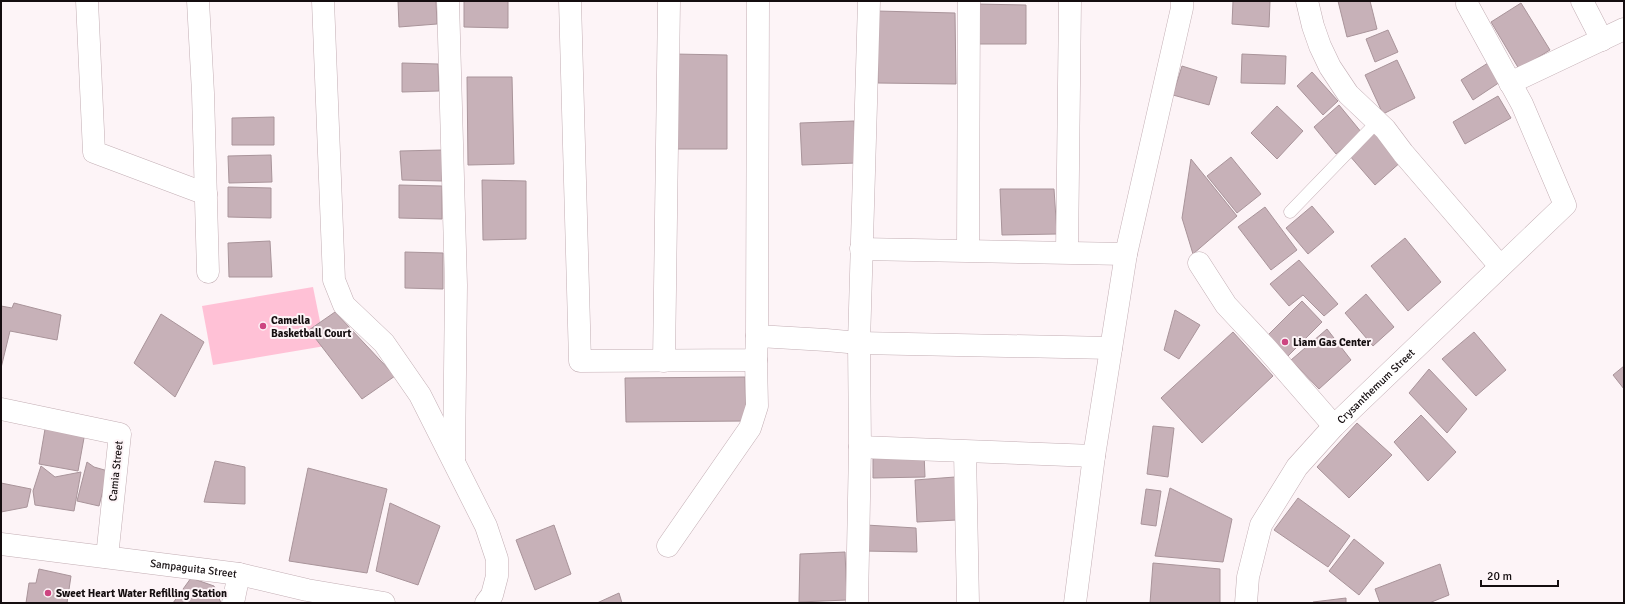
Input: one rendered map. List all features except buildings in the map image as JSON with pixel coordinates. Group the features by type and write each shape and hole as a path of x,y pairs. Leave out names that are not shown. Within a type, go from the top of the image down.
{"street":[{"path":"87,1 94,152 206,194"},
{"path":"198,1 203,93 208,272"},
{"path":"323,1 334,280 344,305 384,343 420,395 486,526 497,559 497,576 492,595 486,603"},
{"path":"448,1 456,285 454,463"},
{"path":"570,1 580,361 756,360"},
{"path":"664,361 669,1"},
{"path":"668,546 750,428 757,406 758,1"},
{"path":"857,603 860,447 859,343 869,1"},
{"path":"968,250 969,1"},
{"path":"1067,252 1070,1"},
{"path":"1075,603 1094,456 1126,254 1180,16 1182,1"},
{"path":"1307,1 1313,26 1330,67 1348,94 1378,121 1403,153 1500,266"},
{"path":"1467,4 1510,83 1617,36 1582,1"},
{"name":"Crysanthemum Street","path":"1246,603 1248,577 1261,525 1297,467 1334,426 1565,205 1522,104 1510,83"},
{"path":"861,248 1126,254"},
{"path":"1199,263 1226,305 1267,349 1334,426"},
{"path":"757,336 859,343 1111,348"},
{"name":"Camia Street","path":"1,409 120,434 106,557"},
{"path":"860,447 1094,456"},
{"path":"965,452 968,603"},
{"name":"Sampaguita Street","path":"1,544 239,574 308,590 384,603"},
{"path":"233,603 239,574"}],"lane":[{"path":"1290,212 1378,121"}],"shaded area":[{"name":"Camella Basketball Court","path":"313,287 325,346 213,365 202,306"}],"place":[{"name":"Camella Basketball Court","path":"263,326"},
{"name":"Liam Gas Center","path":"1285,342"},
{"name":"Sweet Heart Water Refilling Station","path":"48,593"}]}
